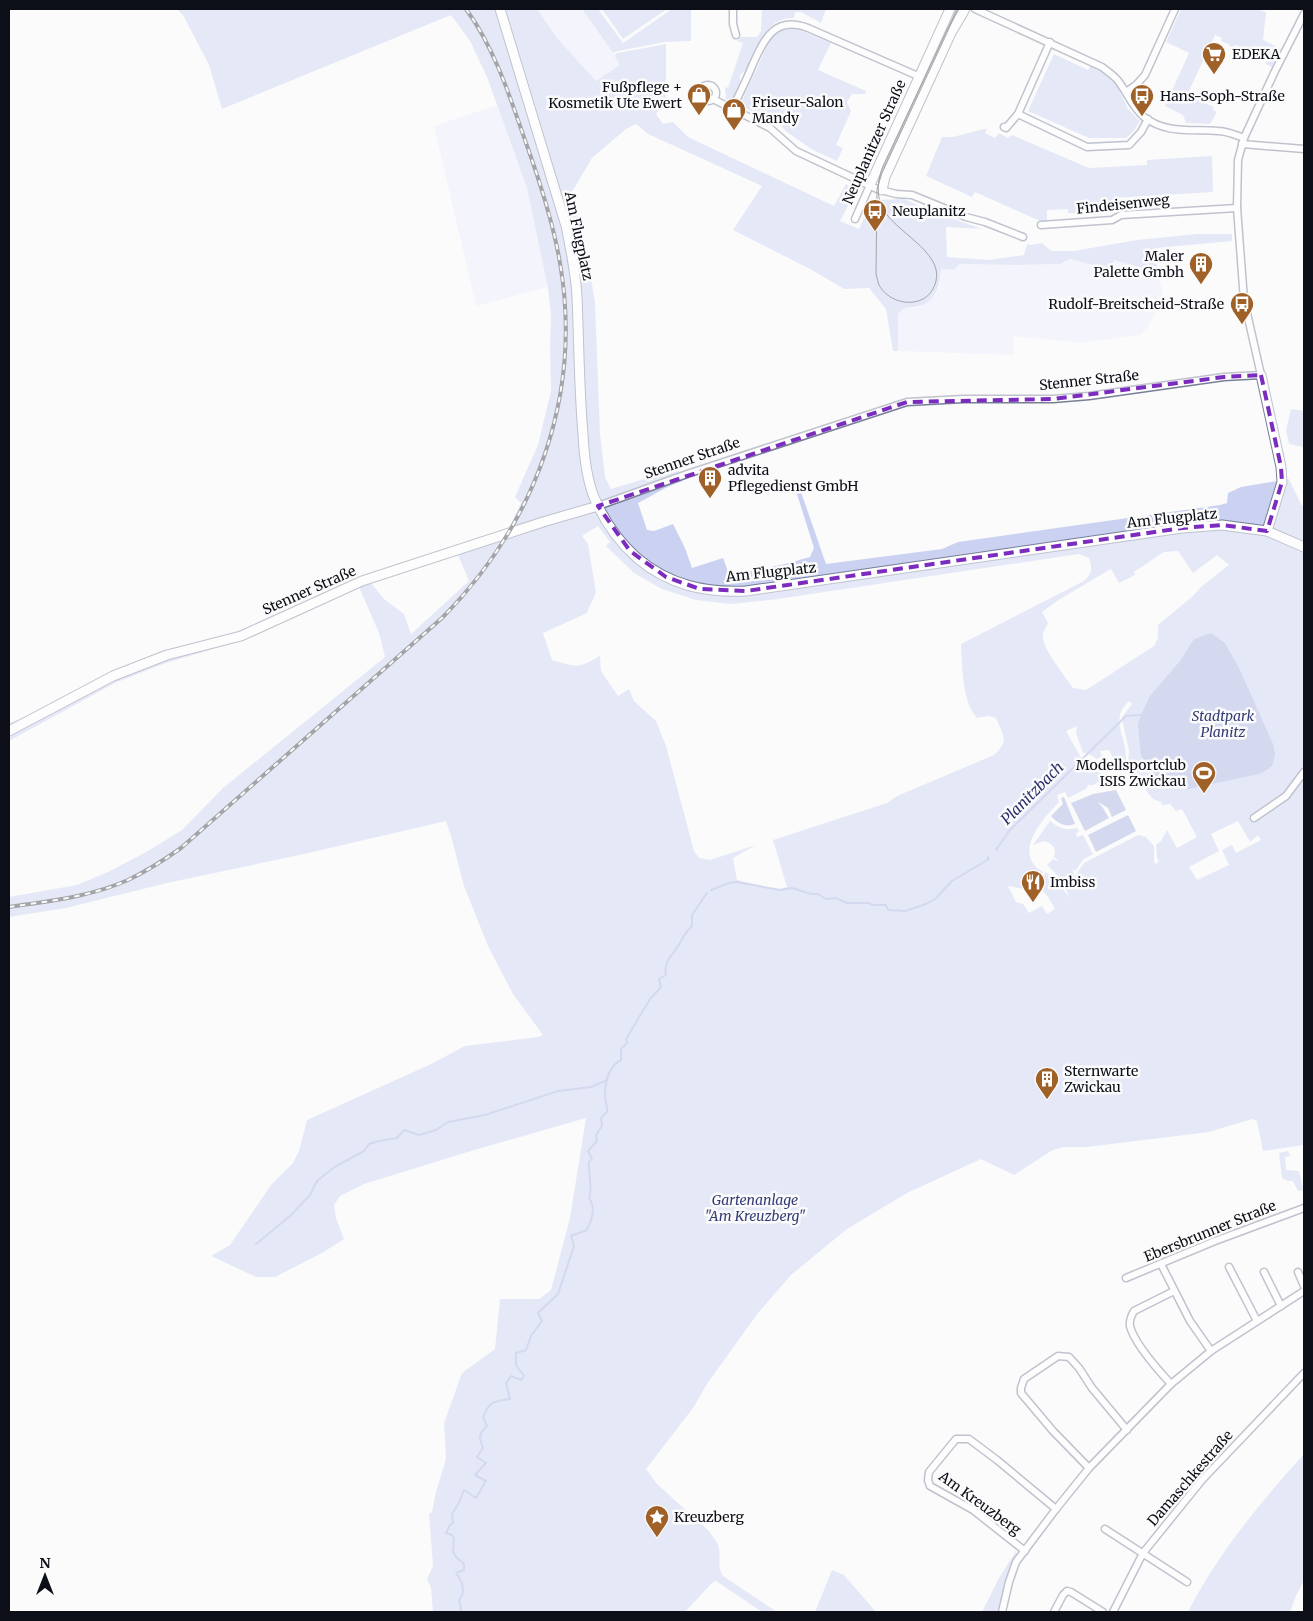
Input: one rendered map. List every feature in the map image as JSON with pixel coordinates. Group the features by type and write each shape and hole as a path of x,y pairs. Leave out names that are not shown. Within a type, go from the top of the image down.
{"main road":[{"name":"Am Flugplatz","path":"500,9 566,226 577,295 580,398 585,462 591,489 610,530 618,540 650,568 678,583 710,591 731,592 763,589 1190,527 1222,526 1267,531 1304,546"},
{"name":"Neuplanitzer Straße","path":"870,186 918,76 950,9"},
{"name":"Neuplanitzer Straße","path":"882,190 885,177 929,81 965,9"},
{"name":"Neuplanitzer Straße","path":"918,76 929,81"},
{"path":"1261,375 1281,467 1282,482 1267,531"},
{"name":"Stenner Straße","path":"10,731 113,676 167,655 241,636 362,581 598,506"}],"street":[{"path":"733,9 733,24 736,35"},
{"path":"975,9 1102,67 1118,80 1134,107 1148,119 1165,128 1217,131 1243,141 1304,149"},
{"path":"1126,92 1145,75 1175,9"},
{"path":"1261,375 1244,300 1237,208 1238,160 1243,141 1304,14"},
{"path":"732,109 764,41 774,30 785,25 799,24 918,76"},
{"path":"1004,127 1006,128 1018,114 1050,42"},
{"path":"713,99 770,128 796,151 870,186 896,194 912,195 1023,237"},
{"path":"1018,114 1087,147 1129,145 1141,132 1148,119"},
{"name":"Neuplanitzer Straße","path":"855,219 870,186"},
{"name":"Findeisenweg","path":"1041,224 1112,220 1121,215 1237,208"},
{"name":"Stenner Straße","path":"598,506 686,474 907,402 977,399 1053,399 1089,396 1224,377 1261,375"},
{"path":"1254,818 1286,796 1304,772"},
{"name":"Ebersbrunner Straße","path":"1126,1278 1215,1241 1304,1208"},
{"path":"1161,1264 1190,1321 1211,1351"},
{"path":"1229,1267 1257,1321"},
{"path":"1264,1272 1281,1306"},
{"path":"1298,1272 1304,1286"},
{"path":"1171,1384 1152,1363 1133,1332 1130,1316 1134,1311 1174,1291"},
{"name":"Am Kreuzberg","path":"1002,1612 1016,1562 1089,1468 1171,1384 1211,1351 1304,1291"},
{"path":"1089,1468 1053,1431 1021,1393 1024,1379 1058,1356 1069,1357 1127,1430"},
{"name":"Damaschkestraße","path":"1113,1612 1143,1553 1202,1480 1304,1373"},
{"name":"Am Kreuzberg","path":"1024,1551 973,1510 930,1486 928,1480 929,1472 956,1439 969,1439 1056,1509"},
{"path":"1104,1528 1187,1582"},
{"path":"1054,1612 1066,1591 1071,1592 1103,1612"}],"highlighted area":[{"path":"1261,375 1281,467 1282,482 1267,531 1222,525 1182,528 746,591 700,589 666,577 630,551 598,506 907,402 1053,399 1224,377"}],"shaded area":[{"path":"537,9 582,9 621,65 596,81 557,38"},
{"path":"497,105 527,188 548,287 476,306 434,126"},
{"path":"1070,259 1111,270 1114,260 1157,272 1163,294 1149,326 1140,335 1082,343 1014,336 1013,355 898,351 898,314 904,308 916,308 935,295 940,285 941,269 959,264 1060,264"},
{"path":"1211,633 1225,643 1240,670 1273,744 1275,755 1272,766 1262,773 1189,789 1158,780 1141,756 1138,724 1150,696 1180,661 1194,639"},
{"path":"1116,790 1126,810 1112,817 1108,808 1098,802 1109,818 1085,831 1071,803 1093,794"},
{"path":"1064,797 1075,824 1062,824 1051,816 1063,804 1061,798"},
{"path":"1128,815 1136,831 1096,852 1088,835"}],"green space":[{"path":"177,9 537,9 557,38 596,81 620,65 614,55 666,44 666,99 656,114 663,124 673,122 688,137 834,206 846,184 856,190 840,221 859,229 872,200 904,199 982,229 946,227 947,257 989,260 1024,255 1027,244 1042,243 1051,251 1074,251 1137,240 1197,234 1232,234 1232,241 1156,248 1157,272 1114,260 1111,270 1070,259 1060,264 959,264 954,270 941,269 936,293 932,298 921,305 904,308 898,314 898,351 893,351 886,309 869,288 844,289 810,269 733,230 762,186 648,134 636,124 626,129 592,158 572,192 587,252 595,303 600,433 605,477 611,489 657,475 679,471 683,481 638,503 647,530 654,531 673,524 685,548 692,568 723,558 729,574 735,574 810,557 814,548 796,491 804,489 801,492 826,564 942,549 958,542 1220,505 1227,503 1228,493 1241,487 1289,479 1302,506 1304,503 1304,1145 1263,1151 1257,1121 1252,1119 1209,1132 1087,1147 1063,1147 1051,1151 1014,1175 981,1159 907,1193 847,1229 791,1275 758,1313 707,1384 693,1408 646,1469 657,1484 709,1531 716,1541 720,1552 720,1569 723,1576 777,1612 762,1612 716,1581 685,1612 433,1612 431,1588 427,1579 433,1566 429,1514 432,1512 446,1459 444,1423 462,1373 495,1349 500,1299 539,1299 551,1290 570,1218 586,1118 364,1184 340,1196 334,1205 336,1218 344,1239 322,1253 275,1277 256,1277 211,1256 230,1245 271,1185 293,1163 299,1151 307,1120 429,1065 465,1046 543,1035 513,994 488,946 464,886 446,821 167,883 66,908 9,917 9,897 77,885 108,872 182,830 223,788 385,657 379,633 359,587 371,583 384,599 404,614 411,634 469,581 458,555 504,539 521,503 515,497 538,445 551,391 551,316 548,288 527,188 487,77 470,41 451,15 222,109 209,65 183,15","holes":["598,526 610,542 606,546 634,573 662,589 696,600 731,604 778,599 1079,554 1089,558 1091,570 1084,581 961,644 964,683 968,703 977,718 989,716 996,718 1004,738 1004,742 999,750 994,755 897,796 887,803 773,840 787,887 779,889 737,880 733,858 756,845 710,860 699,858 694,851 666,746 656,721 634,701 629,689 618,696 601,671 600,656 577,666 552,660 543,633 587,613 596,592 588,544 582,536","1178,551 1193,573 1217,555 1229,565 1158,625 1158,638 1154,646 1086,690 1073,688 1051,657 1044,643 1043,634 1048,623 1042,612 1060,599 1111,569 1119,583 1135,575 1134,572 1164,552","1129,701 1132,704 1122,717 1129,748 1128,766 1136,764 1139,768 1136,772 1144,780 1146,791 1153,799 1161,802 1162,805 1170,804 1176,811 1182,809 1197,837 1177,848 1167,830 1161,841 1156,845 1159,861 1156,864 1154,862 1154,846 1146,837 1138,835 1084,863 1075,876 1072,869 1075,871 1083,860 1093,854 1083,835 1077,837 1076,834 1079,831 1077,828 1063,828 1050,821 1033,845 1044,841 1053,846 1055,851 1054,857 1060,862 1053,859 1047,865 1063,881 1069,898 1056,878 1045,872 1037,892 1042,890 1055,909 1047,914 1042,906 1029,913 1023,904 1016,902 1008,886 1030,890 1039,882 1043,872 1034,864 1030,855 1033,836 1045,817 1059,802 1057,795 1065,792 1068,798 1086,789 1088,785 1094,785 1103,778 1099,772 1091,772 1090,768 1094,765 1080,756 1066,731 1077,726 1076,733 1083,753 1097,759 1102,756 1100,751 1109,750 1115,762 1118,760 1124,762 1125,766 1126,757 1120,716","1238,821 1250,842 1258,835 1261,840 1236,853 1232,845 1222,850 1229,865 1197,880 1189,867 1219,851 1211,834"]},
{"path":"582,9 598,9 623,43 672,9 691,9 691,41 665,42 613,53"},
{"path":"602,9 667,9 623,39"},
{"path":"826,9 821,23 801,12 795,12 794,18 782,20 773,25 766,32 747,69 740,75 740,83 729,104 726,100 725,87 728,88 743,43 737,41 739,37 757,37 761,31 762,10"},
{"path":"1181,9 1257,9 1266,12 1263,40 1281,49 1272,67 1266,64 1267,59 1236,45 1232,48 1221,41 1222,38 1215,35 1187,95 1214,107 1213,110 1217,112 1210,124 1186,123 1183,115 1165,106 1189,53 1166,42"},
{"path":"788,28 797,29 831,43 818,70 866,91 865,94 852,94 847,102 851,111 836,145 843,148 837,161 813,150 788,133 779,124 743,107 742,101 771,37 779,31"},
{"path":"1054,54 1088,70 1091,64 1108,74 1115,82 1128,109 1140,121 1133,132 1126,138 1089,138 1028,111"},
{"path":"987,129 985,133 995,138 999,133 1008,138 1012,135 1089,168 1147,165 1147,160 1212,156 1213,192 1113,198 1113,212 1068,213 1068,209 1047,210 1047,221 1040,221 975,192 972,197 926,176 942,137 953,137"},
{"path":"1291,409 1304,411 1304,447 1289,444 1286,430"},
{"path":"354,579 359,587 236,642 163,664 115,683 9,741 9,723 36,713 97,679 167,653 241,630"},
{"path":"1288,1151 1290,1156 1285,1157 1286,1170 1299,1171 1303,1190 1298,1191 1293,1181 1282,1178 1279,1153"},
{"path":"1304,1454 1304,1580 1290,1612 1188,1612 1226,1549"},
{"path":"1016,1551 1017,1555 1009,1572 1002,1604 997,1612 982,1612 999,1578"},
{"path":"832,1570 844,1575 876,1612 815,1612"}],"waterway":[{"name":"Planitzbach","path":"996,850 1009,831 1126,716 1141,715"},
{"name":"Planitzbach","path":"711,890 737,882 780,890 792,888 811,894 818,894 826,899 836,898 847,903 886,905 888,910 905,911 935,899 952,881 989,859 988,857"},
{"name":"Planitzbach","path":"460,1612 459,1600 463,1590 462,1583 456,1573 464,1570 464,1564 453,1552 454,1538 446,1533 453,1523 452,1514 464,1490 476,1498 486,1481 475,1475 486,1463 477,1457 483,1448 480,1439 481,1434 487,1426 483,1417 490,1405 500,1400 510,1399 506,1383 511,1376 521,1380 524,1376 516,1365 516,1353 526,1350 531,1336 542,1321 538,1313 558,1294 574,1246 571,1236 587,1230 589,1226 593,1210 589,1198 591,1190 589,1162 592,1158 588,1151 597,1141 596,1135 602,1126 601,1118 607,1112 605,1090 608,1075 613,1066 621,1060 621,1049 627,1043 626,1039 650,999 661,987 659,979 666,975 667,963 692,926 692,915 707,893"},
{"path":"256,1244 290,1216 310,1195 317,1181 333,1168 364,1151 369,1144 397,1138 404,1130 419,1135 436,1130 448,1122 485,1115 558,1091 591,1087 607,1080"}],"tram line":[{"path":"957,9 880,176 879,181 878,186 878,192 882,207 896,225 925,251 932,260 936,270 936,281 930,294 917,301 898,301 887,295 879,285 876,274 877,189 882,173 958,9"}],"railway":[{"path":"9,907 69,898 114,886 142,873 181,848 442,618 475,581 503,542 526,499 544,455 557,409 564,361 565,313 560,263 546,202 508,91 494,57 466,9"}],"place":[{"name":"EDEKA","path":"1214,75"},
{"name":"Fußpflege + Kosmetik Ute Ewert","path":"699,116"},
{"name":"Hans-Soph-Straße","path":"1142,117"},
{"name":"Friseur-Salon Mandy","path":"734,131"},
{"name":"Neuplanitz","path":"875,232"},
{"name":"Maler Palette Gmbh","path":"1201,285"},
{"name":"Rudolf-Breitscheid-Straße","path":"1242,325"},
{"name":"advita Pflegedienst GmbH","path":"710,499"},
{"name":"Modellsportclub ISIS Zwickau","path":"1204,794"},
{"name":"Imbiss","path":"1033,903"},
{"name":"Sternwarte Zwickau","path":"1047,1100"},
{"name":"Kreuzberg","path":"657,1538"}],"park label":[{"name":"Stadtpark Planitz","path":"1223,724"},
{"name":"Gartenanlage \"Am Kreuzberg\"","path":"755,1208"}]}
